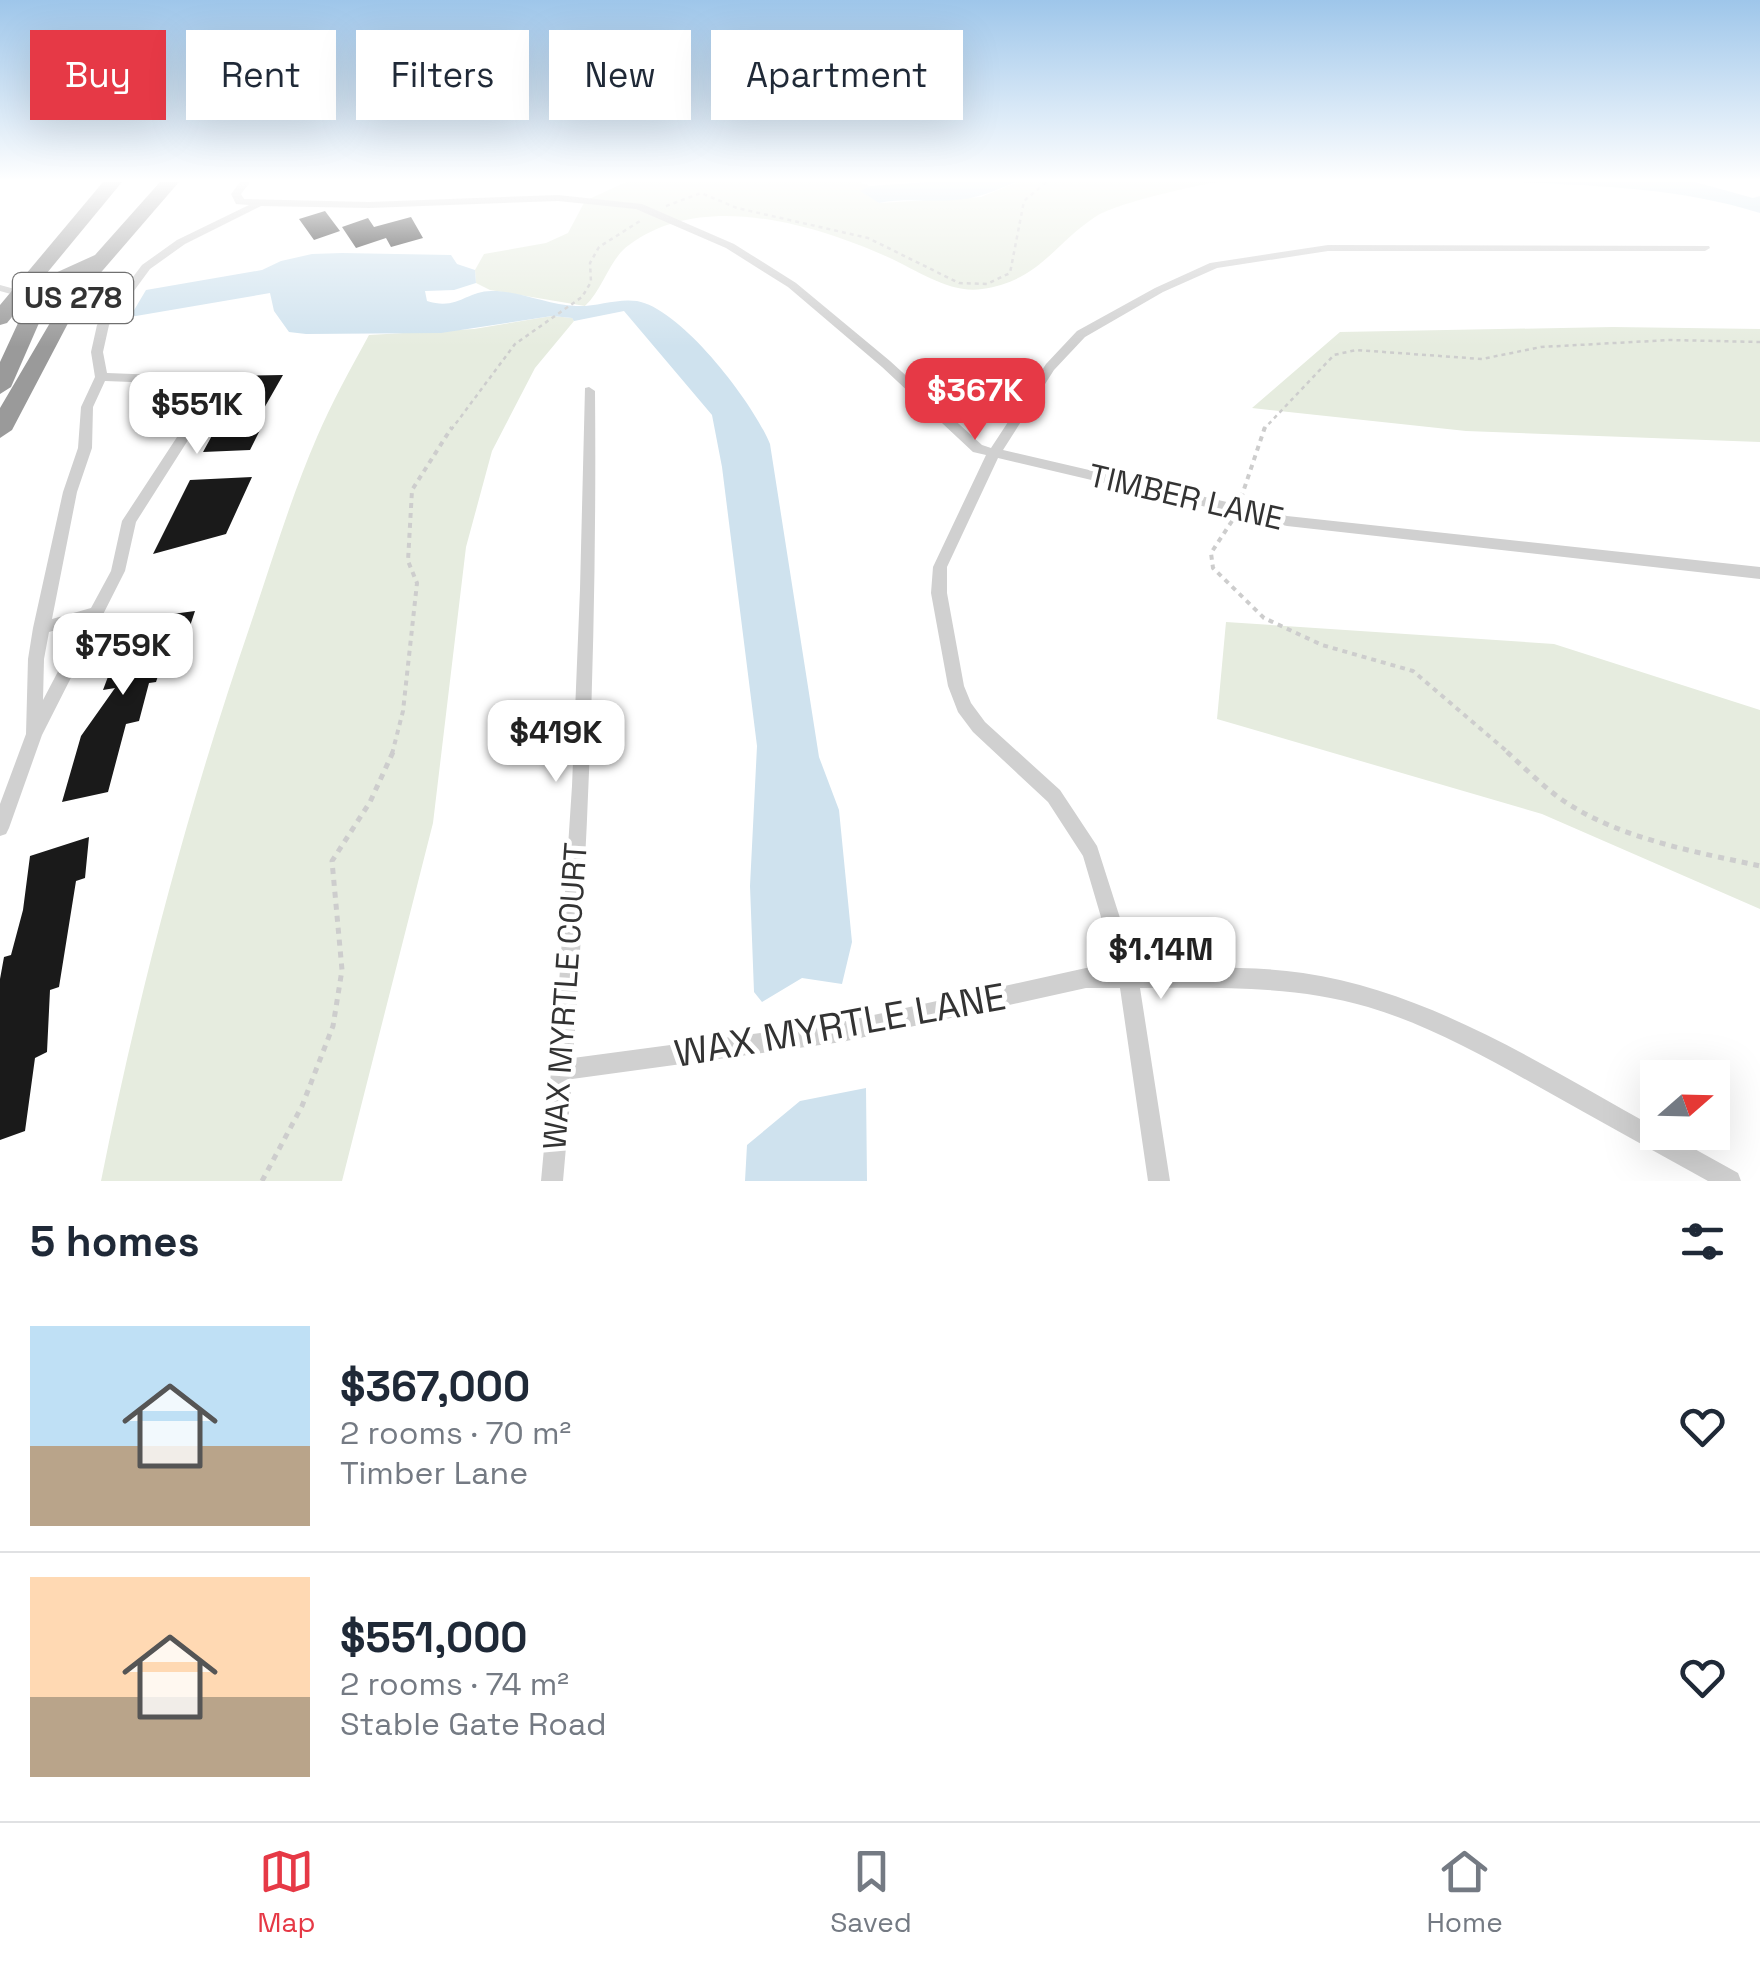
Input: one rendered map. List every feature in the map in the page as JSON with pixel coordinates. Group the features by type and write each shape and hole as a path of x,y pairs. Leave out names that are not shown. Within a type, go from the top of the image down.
{"highway":[{"name":"US 278","path":"0,319 6,293 60,237"},
{"name":"US 278","path":"1,424 66,308 121,237"},
{"path":"6,293 71,276 110,250"},
{"path":"0,387 36,307 6,293"}],"street":[{"path":"34,734 33,687 41,628 70,492 85,448 89,398 101,377 97,352 103,326 146,267 191,237"},
{"name":"TIMBER LANE","path":"711,237 772,270 886,364 968,442 995,452 1287,521 1760,573"},
{"path":"1160,1181 1128,976 1083,835 1054,796 979,726 964,707 956,686 940,593 940,567 995,452 1050,367 1081,334 1126,307 1214,266 1328,248 1705,248"},
{"path":"0,828 34,734 118,570 130,521 178,447 186,421 177,390 167,381 101,377"},
{"name":"WAX MYRTLE COURT","path":"552,1181 589,614 589,390"},
{"path":"41,628 98,612"},
{"name":"WAX MYRTLE LANE","path":"562,1070 842,1032 1086,978 1302,983 1365,996 1416,1013 1484,1045 1730,1181"}],"path":[{"path":"262,1181 297,1121 336,1009 342,974 342,930 332,862 370,802 391,758 404,711 417,583 408,561 412,490 468,404 515,344 576,302 592,282 590,264 598,248 615,237"},
{"path":"864,237 974,286 1010,273 1016,263 1018,237"}],"shaded area":[{"path":"559,237 642,237 622,251 585,306 490,290 476,283 475,270 484,254"},
{"path":"836,237 1071,237 1018,278 970,290 947,285"},
{"path":"552,316 574,321 535,368 492,451 466,547 433,823 342,1181 101,1181 149,969 206,761 290,506 342,385 369,335 474,329"},
{"path":"1613,327 1760,329 1760,442 1466,431 1252,408 1340,332"},
{"path":"1226,622 1554,644 1760,710 1760,909 1542,814 1217,719"}],"water":[{"path":"312,254 451,255 457,264 475,270 476,283 454,290 425,291 427,301 438,303 493,291 576,306 637,301 675,321 695,339 749,406 770,444 819,757 839,810 852,942 842,984 802,978 762,1002 754,992 750,886 757,746 722,467 712,415 624,311 574,321 552,316 441,333 306,334 289,332 274,311 270,293 130,317 146,290 262,270"},
{"path":"866,1088 867,1181 745,1181 747,1145 800,1101"}],"building":[{"path":"349,237 423,238 391,247 386,238 356,248"},
{"path":"283,375 255,424 263,424 250,450 203,452 232,399 218,399 233,376"},
{"path":"252,477 226,534 153,554 190,480"},
{"path":"195,611 185,641 169,643 156,682 149,683 139,721 126,724 108,792 62,802 81,736 115,688 103,690 118,650 108,652 120,621"},
{"path":"89,837 85,878 76,881 59,987 50,990 47,1052 35,1058 25,1131 0,1140 0,979 4,957 11,955 23,910 30,856"}]}
